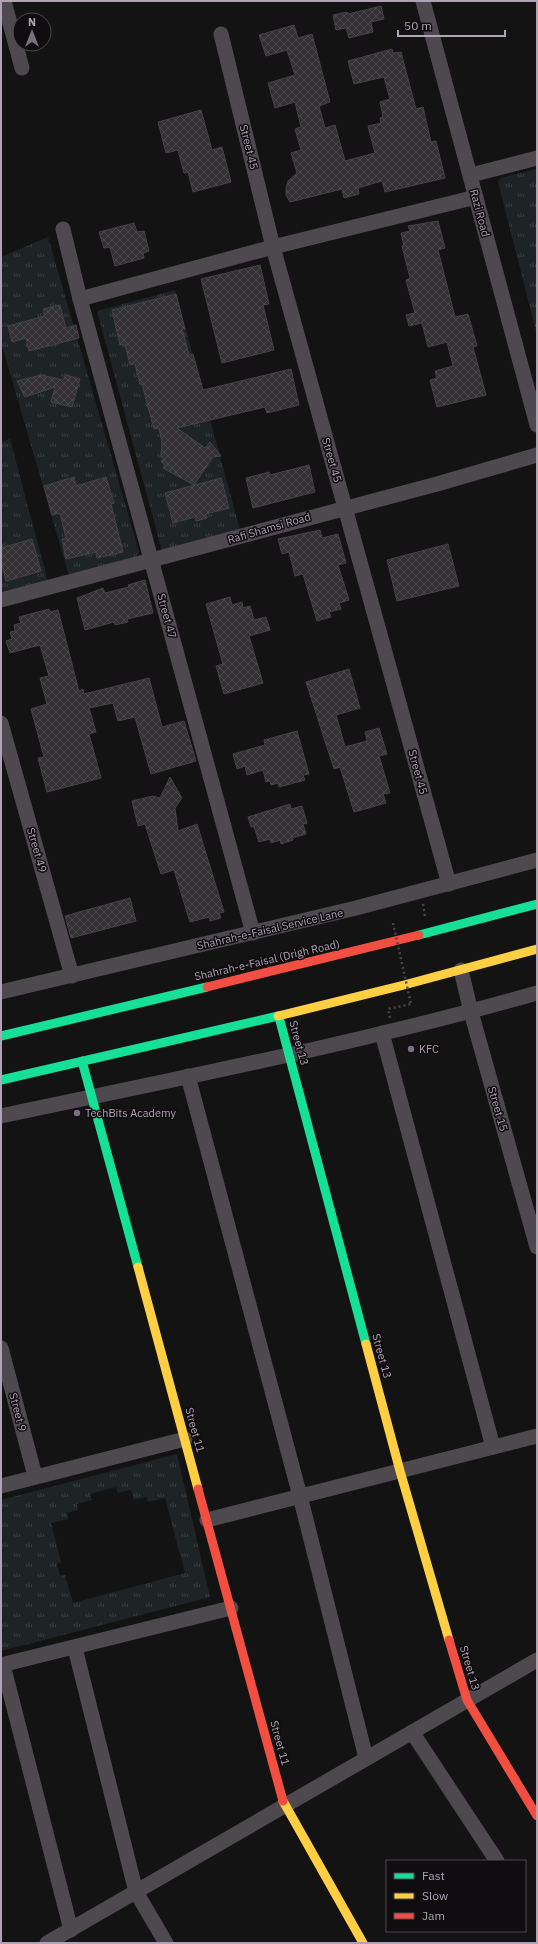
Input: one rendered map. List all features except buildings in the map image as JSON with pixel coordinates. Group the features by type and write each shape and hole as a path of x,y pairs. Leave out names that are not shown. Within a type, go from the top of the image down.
{"main road":[{"name":"Shahrah-e-Faisal (Drigh Road)","path":"1,1036 394,942 537,904"},
{"path":"1,1080 279,1017 461,970 537,948"},
{"name":"Street 13","path":"279,1017 400,1471 467,1700 533,1801 537,1816"},
{"name":"Street 11","path":"82,1061 284,1806 363,1943"}],"street":[{"path":"4,1 22,68"},
{"name":"Razi Road","path":"423,1 537,425"},
{"name":"Street 45","path":"221,34 273,247 449,884"},
{"path":"471,175 537,158"},
{"path":"80,299 273,247 476,197"},
{"name":"Street 47","path":"63,229 80,299 253,932"},
{"name":"Rafi Shamsi Road","path":"1,600 345,507 437,484 537,455"},
{"name":"Street 49","path":"1,724 72,976"},
{"name":"Shahrah-e-Faisal Service Lane","path":"1,992 449,884 537,860"},
{"name":"Street 15","path":"461,970 471,1012 537,1247"},
{"path":"1,1116 290,1055 471,1012 537,993"},
{"path":"382,1033 493,1447"},
{"path":"188,1076 300,1496 366,1758"},
{"name":"Street 9","path":"1,1348 35,1476"},
{"path":"207,1520 537,1436"},
{"path":"1,1486 35,1476 185,1439"},
{"path":"71,1930 2,1665 75,1648 230,1608"},
{"path":"75,1648 136,1892 166,1943"},
{"path":"47,1943 537,1660"},
{"path":"412,1732 496,1860"}],"path":[{"path":"388,1009 411,1004 393,924"}],"green space":[{"path":"537,169 537,335 498,182 501,178"},
{"path":"48,237 139,552 135,558 69,576 1,342 1,257"},
{"path":"175,290 240,530 162,551 97,311"},
{"path":"10,439 48,582 1,595 1,442"},
{"path":"177,1454 210,1597 1,1651 1,1500","holes":["116,1487 118,1493 131,1490 134,1500 146,1497 148,1502 165,1498 185,1573 73,1603 65,1575 60,1576 57,1564 61,1562 51,1523 68,1519 67,1513 78,1510 77,1504 92,1500 90,1494"]}],"traffic: fast":[{"path":"419,935 537,904"},
{"path":"1,1036 207,987"},
{"path":"1,1080 278,1016"},
{"path":"279,1017 366,1344"},
{"path":"82,1061 138,1267"}],"traffic: slow":[{"path":"278,1016 404,985 537,949"},
{"path":"138,1267 198,1489"},
{"path":"366,1344 400,1471 449,1640"},
{"path":"283,1801 363,1943"}],"traffic: jam":[{"path":"207,987 419,935"},
{"path":"198,1489 283,1801"},
{"path":"449,1640 467,1700 537,1816"}],"place":[{"name":"KFC","path":"411,1049"},
{"name":"TechBits Academy","path":"77,1113"}]}
